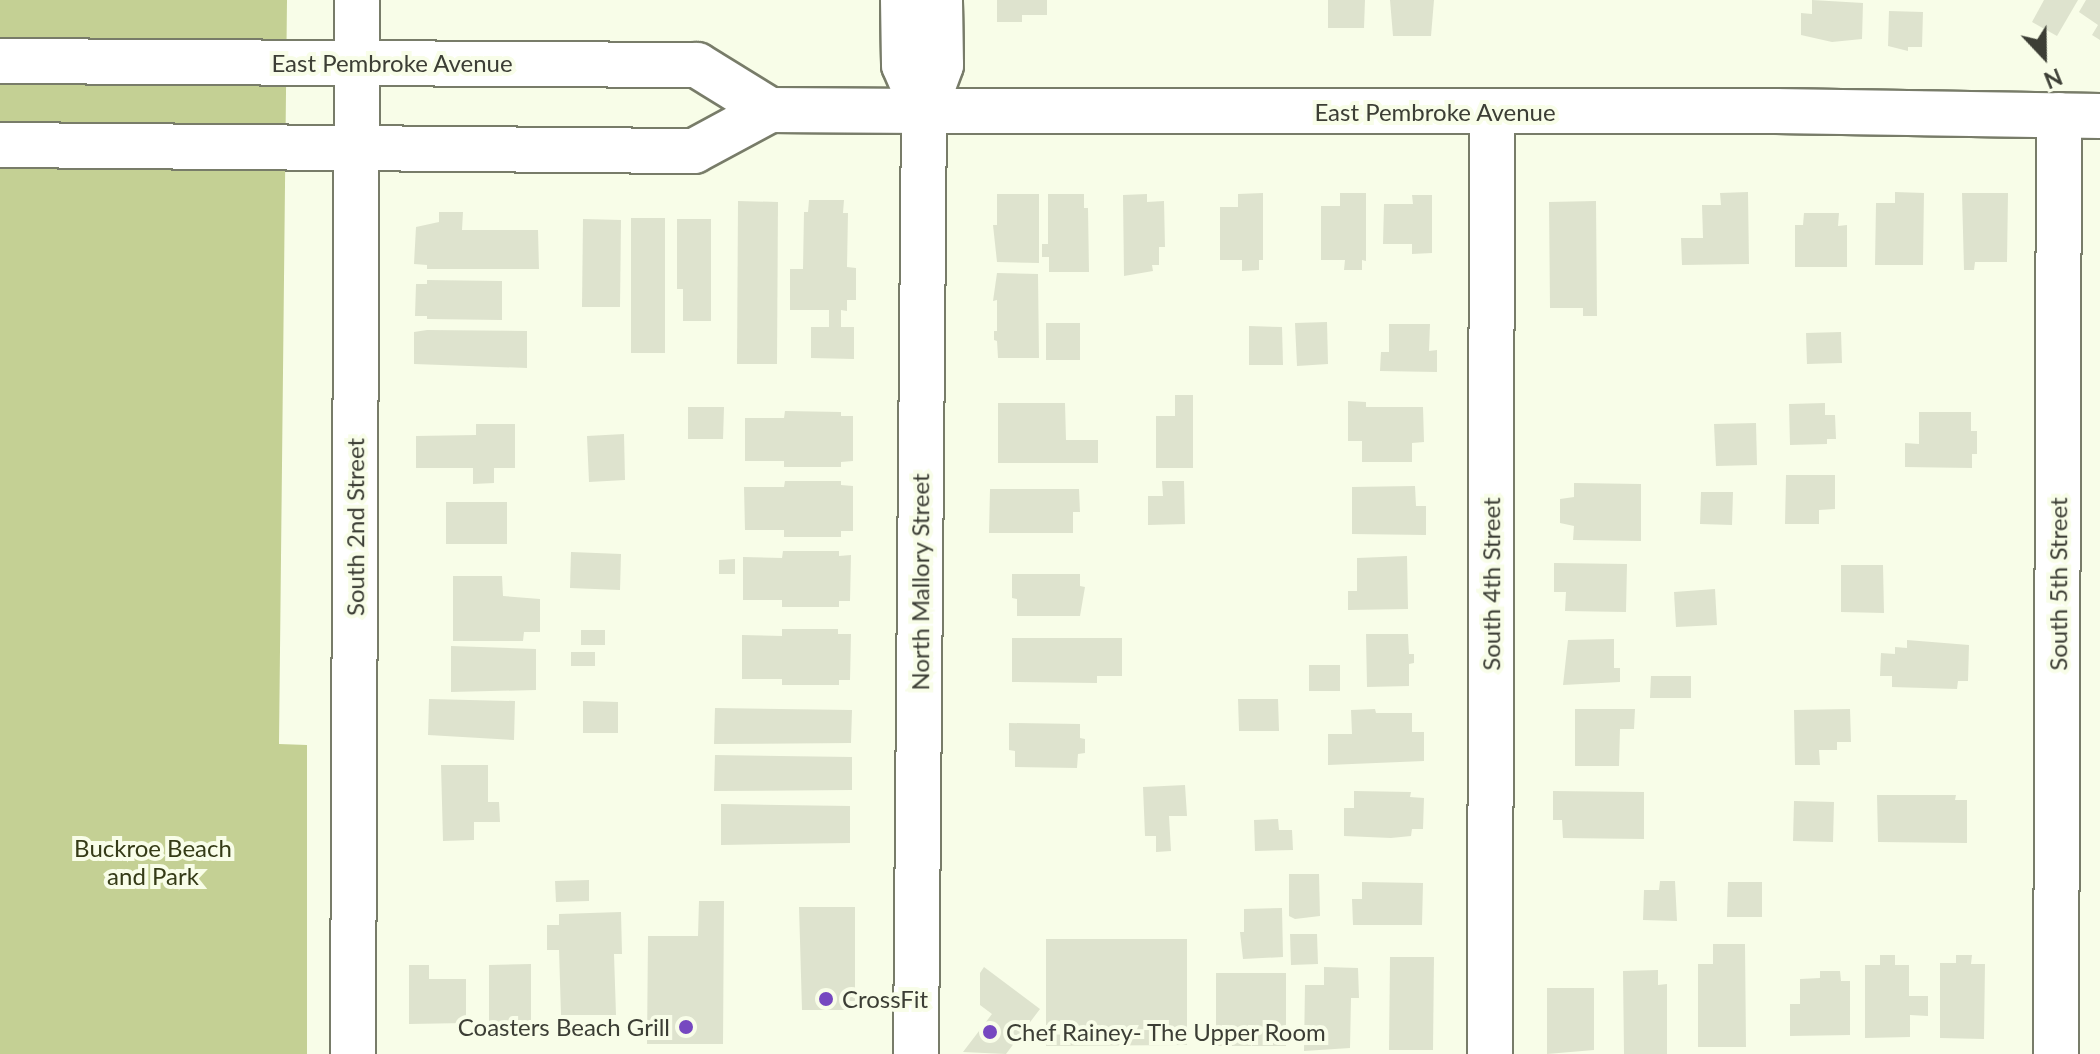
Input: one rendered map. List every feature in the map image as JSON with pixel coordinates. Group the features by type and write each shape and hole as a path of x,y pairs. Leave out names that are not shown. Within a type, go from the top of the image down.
{"street":[{"name":"South 2nd Street","path":"353,1054 357,0"},
{"name":"North Mallory Street","path":"903,0 904,65 924,111"},
{"name":"North Mallory Street","path":"916,1054 924,111 941,65 940,0"},
{"name":"East Pembroke Avenue","path":"0,61 697,65 770,110"},
{"name":"East Pembroke Avenue","path":"0,145 694,151 770,110 1776,111 2079,116"},
{"name":"South 4th Street","path":"1490,1054 1492,113"},
{"name":"South 5th Street","path":"2056,1054 2079,116"}],"green space":[{"name":"Buckroe Beach and Park","path":"0,0 287,0 279,744 307,745 307,1054 0,1054"}],"building":[{"path":"997,0 1047,0 1047,15 1022,15 1022,22 997,22"},
{"path":"1328,0 1365,0 1364,28 1328,28"},
{"path":"1390,0 1434,0 1431,36 1393,36"},
{"path":"1812,0 1863,3 1862,39 1832,42 1801,35 1801,13 1812,14"},
{"path":"2044,0 2078,0 2057,36 2032,22"},
{"path":"2086,0 2100,0 2100,40 2092,35 2098,25 2079,12"},
{"path":"1889,11 1923,12 1922,47 1908,47 1908,51 1888,46"},
{"path":"1748,192 1749,264 1682,265 1681,238 1703,238 1702,205 1721,205 1720,193"},
{"path":"1895,192 1924,193 1923,265 1875,265 1876,203 1895,203"},
{"path":"1263,193 1263,260 1259,260 1259,270 1242,271 1242,260 1220,260 1220,207 1238,207 1238,194"},
{"path":"1340,193 1366,193 1366,261 1362,260 1362,270 1344,270 1345,260 1321,260 1321,206 1340,206"},
{"path":"1962,193 2008,193 2007,262 1975,262 1974,270 1964,270"},
{"path":"997,194 1039,194 1039,263 997,262 993,225 997,225"},
{"path":"1048,194 1084,194 1084,208 1088,208 1089,272 1049,272 1049,257 1042,257 1042,244 1048,244"},
{"path":"1147,194 1147,202 1164,201 1165,247 1159,247 1159,265 1152,265 1153,271 1124,276 1123,195"},
{"path":"1412,195 1432,195 1432,253 1412,254 1412,244 1383,244 1384,204 1413,204"},
{"path":"809,200 844,200 843,213 848,213 847,267 856,268 856,300 847,300 847,311 841,310 841,327 854,327 854,359 811,358 811,327 829,327 829,310 790,310 790,269 803,269 804,212 808,212"},
{"path":"738,201 778,202 777,364 737,364"},
{"path":"1596,201 1597,316 1583,316 1583,308 1550,308 1549,202"},
{"path":"439,212 463,212 462,230 538,230 539,269 427,269 427,265 414,264 416,227 439,222"},
{"path":"1804,213 1839,213 1838,226 1847,225 1847,267 1795,267 1795,225 1803,225"},
{"path":"631,218 665,218 665,353 631,353"},
{"path":"583,219 621,220 620,307 582,307"},
{"path":"677,219 711,219 711,321 683,321 683,289 677,289"},
{"path":"997,273 1038,274 1039,358 998,358 997,341 994,340 997,300 993,301"},
{"path":"427,280 502,281 502,320 427,319 427,316 415,316 416,284 427,284"},
{"path":"1327,322 1328,364 1297,366 1295,323"},
{"path":"1046,323 1080,323 1080,360 1046,360"},
{"path":"1389,324 1430,324 1429,351 1437,350 1437,372 1380,371 1381,352 1389,352"},
{"path":"1249,326 1282,327 1283,365 1249,365"},
{"path":"527,331 527,368 414,364 414,332"},
{"path":"1841,332 1842,363 1807,364 1806,333"},
{"path":"1175,395 1193,395 1193,468 1156,468 1156,416 1175,416"},
{"path":"1348,401 1366,402 1366,407 1423,407 1424,442 1412,443 1412,462 1362,462 1362,441 1348,441"},
{"path":"998,403 1065,403 1066,440 1098,440 1098,463 998,463"},
{"path":"1825,403 1825,415 1835,415 1836,439 1827,439 1827,444 1790,445 1789,404"},
{"path":"688,407 724,407 723,439 688,439"},
{"path":"785,411 841,412 841,416 853,416 853,461 841,462 841,467 784,467 784,461 745,461 745,418 784,418"},
{"path":"1919,412 1971,412 1971,431 1977,431 1977,454 1972,454 1972,468 1905,467 1905,443 1919,444"},
{"path":"1756,423 1757,465 1716,466 1714,424"},
{"path":"476,424 515,424 515,468 494,468 494,483 473,484 473,468 416,468 416,436 476,435"},
{"path":"624,434 625,480 589,482 587,436"},
{"path":"1786,475 1835,475 1835,509 1819,510 1819,524 1785,524"},
{"path":"785,481 841,481 841,485 853,486 853,531 841,531 841,537 784,537 784,530 745,530 744,487 784,487"},
{"path":"1162,481 1184,481 1185,524 1148,525 1148,496 1163,496"},
{"path":"1574,483 1641,484 1641,541 1573,540 1574,526 1560,523 1560,499 1574,497"},
{"path":"1415,486 1416,506 1426,506 1426,535 1352,534 1352,487"},
{"path":"990,489 1079,489 1080,512 1073,512 1073,533 989,533"},
{"path":"1701,492 1733,492 1732,525 1700,524"},
{"path":"446,502 507,502 507,544 446,544"},
{"path":"783,551 839,551 839,556 851,555 850,601 839,601 839,607 782,607 782,600 743,600 743,557 782,558"},
{"path":"571,552 621,554 620,590 570,588"},
{"path":"1407,556 1408,609 1348,610 1348,591 1357,591 1357,558"},
{"path":"735,559 735,574 719,574 719,560"},
{"path":"1554,563 1627,564 1626,612 1565,611 1566,592 1554,592"},
{"path":"1841,565 1883,565 1884,613 1841,612"},
{"path":"1012,574 1080,574 1080,586 1085,587 1080,616 1017,616 1017,599 1012,598"},
{"path":"453,576 502,576 503,596 540,599 540,632 524,632 523,641 453,641"},
{"path":"1715,589 1717,625 1676,627 1674,592"},
{"path":"782,629 838,629 838,634 851,634 850,680 839,680 839,685 782,685 782,679 742,679 742,635 782,636"},
{"path":"581,630 605,630 605,645 581,645"},
{"path":"1366,634 1408,634 1409,654 1414,654 1414,663 1409,664 1409,686 1367,687"},
{"path":"1012,638 1122,638 1122,676 1097,676 1097,683 1012,682"},
{"path":"1614,639 1614,668 1620,668 1620,682 1563,685 1568,640"},
{"path":"1907,640 1969,645 1968,681 1958,681 1957,689 1892,687 1892,676 1880,676 1881,653 1895,654 1895,647 1907,648"},
{"path":"451,646 536,649 536,690 451,692"},
{"path":"571,652 595,652 595,666 571,666"},
{"path":"1309,665 1340,665 1340,691 1309,691"},
{"path":"1651,676 1691,676 1691,698 1650,698"},
{"path":"429,699 515,701 514,740 428,735"},
{"path":"1238,699 1278,699 1279,731 1239,731"},
{"path":"583,701 618,702 618,733 583,733"},
{"path":"715,708 852,710 851,743 714,744"},
{"path":"1375,709 1376,713 1412,713 1412,732 1424,732 1424,761 1328,765 1328,734 1352,734 1351,710"},
{"path":"1575,709 1635,709 1634,729 1620,729 1619,766 1575,766"},
{"path":"1850,709 1851,742 1837,742 1837,750 1819,750 1820,765 1795,765 1794,710"},
{"path":"1009,723 1080,724 1085,753 1078,754 1077,768 1015,767 1015,751 1009,750"},
{"path":"715,755 852,757 852,790 714,791"},
{"path":"441,765 488,765 488,802 499,802 500,822 474,822 474,840 443,841"},
{"path":"1185,785 1187,816 1169,816 1171,851 1156,852 1156,836 1145,836 1143,787"},
{"path":"1354,791 1411,792 1410,797 1424,798 1423,829 1412,829 1411,836 1391,838 1344,836 1344,808 1354,808"},
{"path":"1553,791 1644,792 1644,839 1563,838 1562,820 1553,820"},
{"path":"1877,795 1956,795 1955,800 1967,800 1967,843 1878,842"},
{"path":"1794,801 1834,802 1833,842 1793,841"},
{"path":"721,804 850,806 850,843 721,845"},
{"path":"1278,819 1279,830 1292,830 1293,850 1255,851 1254,820"},
{"path":"1289,874 1319,874 1320,916 1295,919 1289,916"},
{"path":"589,880 589,901 556,902 555,881"},
{"path":"1660,881 1675,881 1677,921 1643,920 1644,890 1659,890"},
{"path":"1362,882 1423,883 1422,925 1353,925 1352,899 1362,899"},
{"path":"1728,882 1762,882 1762,917 1727,917"},
{"path":"699,901 724,901 723,1044 647,1044 648,936 698,936"},
{"path":"799,907 855,907 855,1001 850,1001 850,1010 802,1010"},
{"path":"1282,908 1283,957 1243,959 1240,932 1244,932 1244,909"},
{"path":"621,912 622,954 614,954 616,1015 561,1015 559,950 547,950 547,925 559,925 559,914"},
{"path":"1290,934 1317,934 1318,964 1291,965"},
{"path":"1046,939 1187,939 1187,1045 1046,1046"},
{"path":"1713,944 1745,944 1746,1047 1698,1047 1698,964 1713,964"},
{"path":"1880,955 1895,955 1895,965 1909,965 1909,996 1928,996 1928,1016 1910,1015 1910,1037 1865,1038 1865,965 1880,965"},
{"path":"1956,955 1972,955 1971,964 1985,964 1984,1039 1940,1038 1940,963 1956,963"},
{"path":"1390,957 1434,957 1433,1050 1389,1050"},
{"path":"531,964 531,1026 489,1026 489,965"},
{"path":"409,965 429,965 429,979 466,979 466,1023 409,1024"},
{"path":"984,967 1040,1009 1006,1054 963,1052 992,1014 980,1005 980,973"},
{"path":"1324,967 1358,968 1359,998 1351,998 1350,1048 1304,1051 1305,985 1324,985"},
{"path":"1658,970 1658,985 1667,984 1667,1054 1624,1054 1623,971"},
{"path":"1820,971 1840,971 1841,981 1850,981 1850,1035 1790,1036 1790,1004 1800,1004 1800,979 1820,978"},
{"path":"1216,973 1286,973 1286,1046 1216,1046"},
{"path":"1547,988 1594,988 1594,1050 1547,1054"}],"place":[{"name":"CrossFit","path":"826,999"},
{"name":"Coasters Beach Grill","path":"686,1027"},
{"name":"Chef Rainey- The Upper Room","path":"990,1032"}]}
